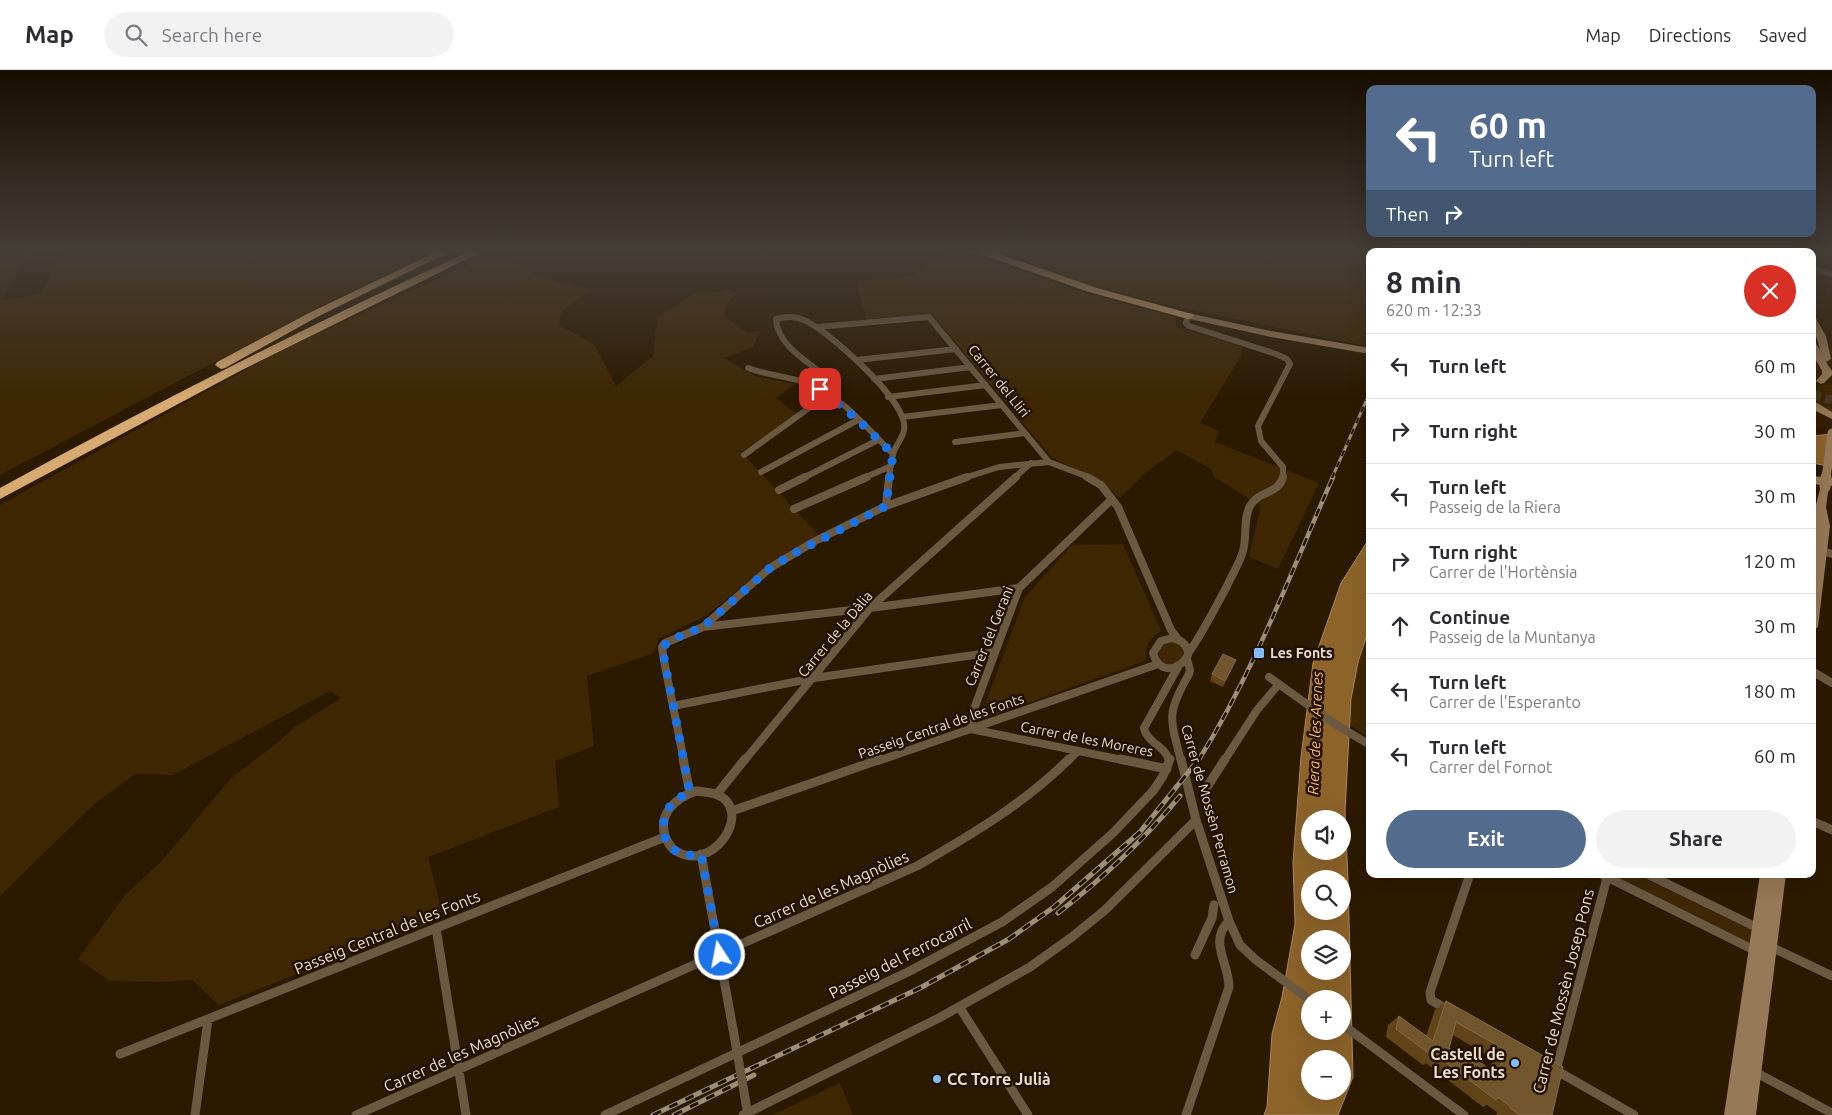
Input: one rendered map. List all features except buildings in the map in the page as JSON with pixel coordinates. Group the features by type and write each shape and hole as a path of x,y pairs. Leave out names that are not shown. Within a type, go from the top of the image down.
{"highway":[{"path":"205,375 245,351 343,301"},
{"path":"0,484 205,375 355,301"},
{"path":"0,494 248,362 373,301"},
{"path":"1133,301 1188,316"}],"main road":[{"path":"1188,316 1271,334 1366,350"},
{"path":"1816,326 1822,336 1826,358"},
{"path":"1816,342 1832,369"},
{"path":"1816,351 1827,372 1827,375 1816,381"},
{"path":"1816,381 1832,382"},
{"path":"1816,597 1825,526 1832,432 1819,409"},
{"path":"1816,528 1826,503"},
{"path":"1816,534 1822,551"},
{"path":"1748,1115 1765,943 1767,878"},
{"path":"1732,1115 1778,878"}],"street":[{"path":"744,455 827,395 831,388 828,378 785,341 778,332 776,322 779,316 786,315 818,327 857,360 874,379 902,417 902,440 893,454 886,506"},
{"name":"Carrer del Lliri","path":"818,327 929,316 1049,462"},
{"path":"1177,638 1164,639 1156,646 1154,658 1158,664 1166,668 1178,667 1202,636 1243,552 1250,506 1257,498 1278,487 1284,475 1283,466 1264,446 1257,432 1258,426 1290,367 1289,362 1276,354 1189,326 1186,322 1188,316"},
{"path":"857,360 956,349"},
{"path":"874,379 971,367"},
{"path":"748,368 769,376 799,380 811,385 827,395 858,420 893,454"},
{"path":"888,397 986,386"},
{"path":"902,417 1002,405"},
{"path":"761,472 858,420"},
{"path":"956,442 1025,433"},
{"path":"779,490 878,440"},
{"path":"703,627 770,568 815,541 886,506 980,472 999,467 1049,462 1091,478 1101,485 1118,507 1171,630 1185,644 1188,656"},
{"name":"Carrer de la Dàlia","path":"717,794 870,608 1031,463"},
{"path":"794,509 891,466"},
{"name":"Carrer del Gerani","path":"971,729 974,709 1019,588 1112,499"},
{"path":"690,793 662,647 673,639 703,627 870,608 1019,588"},
{"path":"673,706 814,678 995,652"},
{"name":"Carrer de Mossèn Perramon","path":"1188,656 1189,674 1174,700 1170,722 1196,820 1229,921 1240,945 1256,960 1301,993"},
{"name":"Passeig Central de les Fonts","path":"732,811 1158,664"},
{"name":"Carrer de les Moreres","path":"971,729 1167,769 1170,758 1167,752 1145,734 1144,728 1178,667"},
{"path":"1816,673 1832,683"},
{"path":"1269,677 1332,722 1366,743"},
{"path":"1207,787 1258,710 1281,686"},
{"name":"Carrer de les Magnòlies","path":"356,1115 917,866 1011,809 1077,752"},
{"name":"Passeig del Ferrocarril","path":"605,1115 777,1036 959,946 1003,922 1053,887 1100,847 1146,799 1167,769"},
{"path":"707,791 717,794 727,802 732,811 732,827 728,835 716,848 701,854 684,854 675,850 665,837 662,824 666,813 678,799 690,793 707,791"},
{"path":"743,1115 989,992 1072,937 1124,894 1196,820"},
{"path":"1816,823 1832,830"},
{"name":"Passeig Central de les Fonts","path":"120,1054 665,837"},
{"path":"701,854 748,1115"},
{"path":"1456,1014 1431,1000 1430,992 1469,878"},
{"name":"Carrer de Mossèn Josep Pons","path":"1552,1088 1604,878"},
{"path":"1612,878 1765,943 1832,976"},
{"path":"1654,878 1765,943"},
{"path":"1195,955 1212,918 1214,904"},
{"path":"1186,1115 1229,987 1229,977 1218,939 1220,930 1229,921"},
{"path":"436,928 466,1115"},
{"path":"960,1008 1028,1115"},
{"path":"195,1115 208,1020"},
{"path":"1351,1031 1464,1115"},
{"path":"1539,1060 1623,1112 1634,1115"},
{"path":"1753,1071 1832,1113"}],"shaded area":[{"path":"0,301 331,301 0,475"},
{"path":"390,301 576,301 563,310 559,325 594,344 616,386 653,356 657,318 683,301 730,301 725,310 726,318 749,333 761,330 753,347 724,358 755,376 795,384 776,398 798,414 741,452 818,534 765,568 707,615 658,639 654,653 587,676 594,746 555,761 559,807 428,857 443,916 219,1005 192,980 162,982 110,981 78,959 126,894 162,861 231,778 295,727 341,698 330,691 173,775 135,774 93,805 0,896 0,505 278,352"},
{"path":"862,301 1115,301 1175,317 1177,327 1243,347 1239,359 1200,423 1219,431 1215,442 1319,483 1278,569 1249,557 1261,506 1214,477 1211,469 1177,450 1144,474 1120,498 1100,480 1058,461 1050,455 932,314 867,319"},
{"path":"1152,301 1366,301 1366,346"},
{"path":"1816,301 1832,301 1832,431 1816,428"},
{"path":"1825,384 1832,385 1832,413 1821,406 1816,396 1817,387"},
{"path":"1123,544 1161,631 1148,643 1146,651 1147,660 992,716 986,715 983,710 1025,597 1072,545"},
{"path":"1366,636 1366,736 1349,725 1355,675"},
{"path":"1171,641 1179,645 1183,653 1179,661 1171,665 1163,661 1159,653 1163,645"},
{"path":"1643,878 1752,930 1751,944 1619,879"},
{"path":"840,1083 853,1115 772,1115"}],"water":[{"path":"1832,434 1832,467 1816,464 1816,436"},
{"name":"Riera de les Arenes","path":"1366,543 1366,638 1358,662 1351,699 1345,810 1301,810 1301,860 1347,860 1348,870 1301,870 1301,920 1349,920 1349,930 1301,930 1301,980 1351,980 1351,990 1301,990 1301,1040 1351,1040 1351,998 1353,1077 1351,1082 1351,1050 1301,1050 1301,1100 1344,1100 1338,1115 1264,1115 1267,1107 1272,1034 1282,997 1295,924 1293,862 1301,757 1313,663 1341,583"}],"tunnel":[{"path":"1816,396 1832,400"}],"railway":[{"path":"1332,478 1366,401"},
{"path":"1198,761 1237,692 1254,657 1333,477"},
{"path":"653,1115 920,988 1009,939 1054,907 1140,832 1199,759"},
{"path":"1058,913 1122,858 1180,796"},
{"path":"674,1115 754,1075"}],"place":[{"name":"Les Fonts","path":"1259,653"},
{"name":"Castell de Les Fonts","path":"1515,1063"},
{"name":"CC Torre Julià","path":"937,1079"}],"route":[{"path":"720,955 701,854 684,854 675,850 668,843 663,832 662,824 670,806 678,799 690,793 662,647 673,639 703,627 770,568 815,541 886,506 893,454 858,420 820,389"}]}
